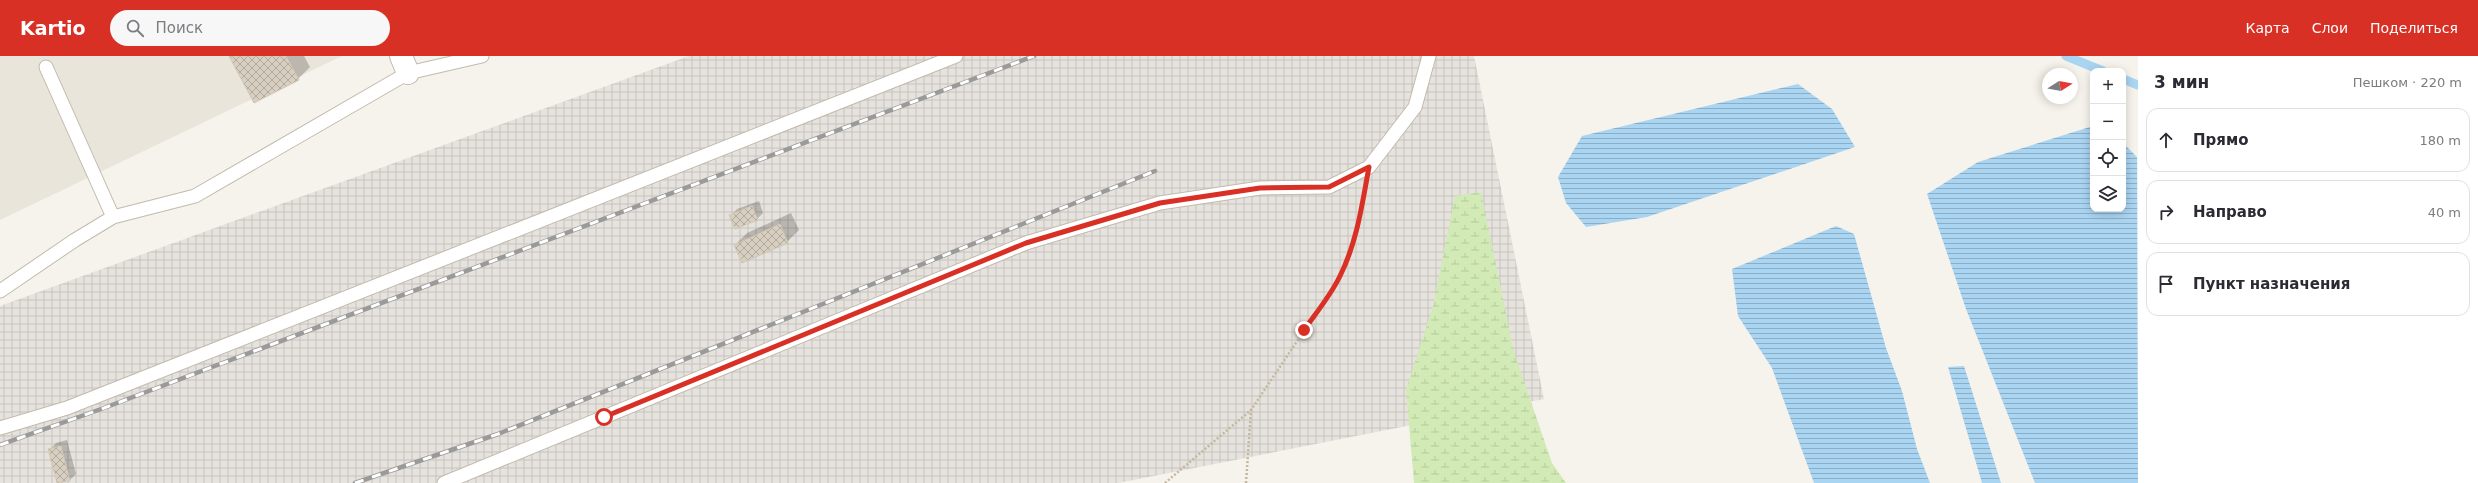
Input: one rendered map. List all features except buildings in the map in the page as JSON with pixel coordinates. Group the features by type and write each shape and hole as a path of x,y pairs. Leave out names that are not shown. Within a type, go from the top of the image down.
{"lane":[{"path":"0,291 75,240 113,217 195,196 404,64 482,56"},
{"path":"0,428 74,405 956,56"},
{"path":"444,483 1026,243 1160,203 1260,188 1329,187 1369,167 1415,107 1429,56"},
{"path":"46,67 113,217"}],"path":[{"path":"1165,483 1251,410 1340,277 1356,236 1369,167"},
{"path":"1246,483 1251,410"}],"shaded area":[{"path":"0,56 342,56 0,220"},
{"path":"689,56 1474,56 1544,399 1118,483 0,483 0,306"}],"green space":[{"path":"1481,192 1514,352 1552,463 1566,483 1414,483 1406,390 1433,306 1455,196"}],"water":[{"path":"1798,84 1832,109 1855,147 1647,217 1586,227 1566,203 1558,177 1582,136"},
{"path":"2090,127 2090,212 2126,212 2126,146 2137,157 2138,483 2035,483 1966,309 1927,194 1978,162"},
{"path":"1836,226 1854,234 1886,348 1902,391 1917,449 1930,483 1814,483 1772,368 1738,316 1732,269"},
{"path":"1964,366 2001,483 1982,483 1948,367"}],"waterway":[{"path":"2066,56 2096,68"},
{"path":"2126,80 2138,85"}],"railway":[{"path":"0,445 104,408 1034,56"},
{"path":"355,483 498,434 1155,171"}],"route":[{"path":"604,417 1026,243 1160,203 1260,188 1329,187 1369,167 1356,236 1340,277 1304,330"}]}
